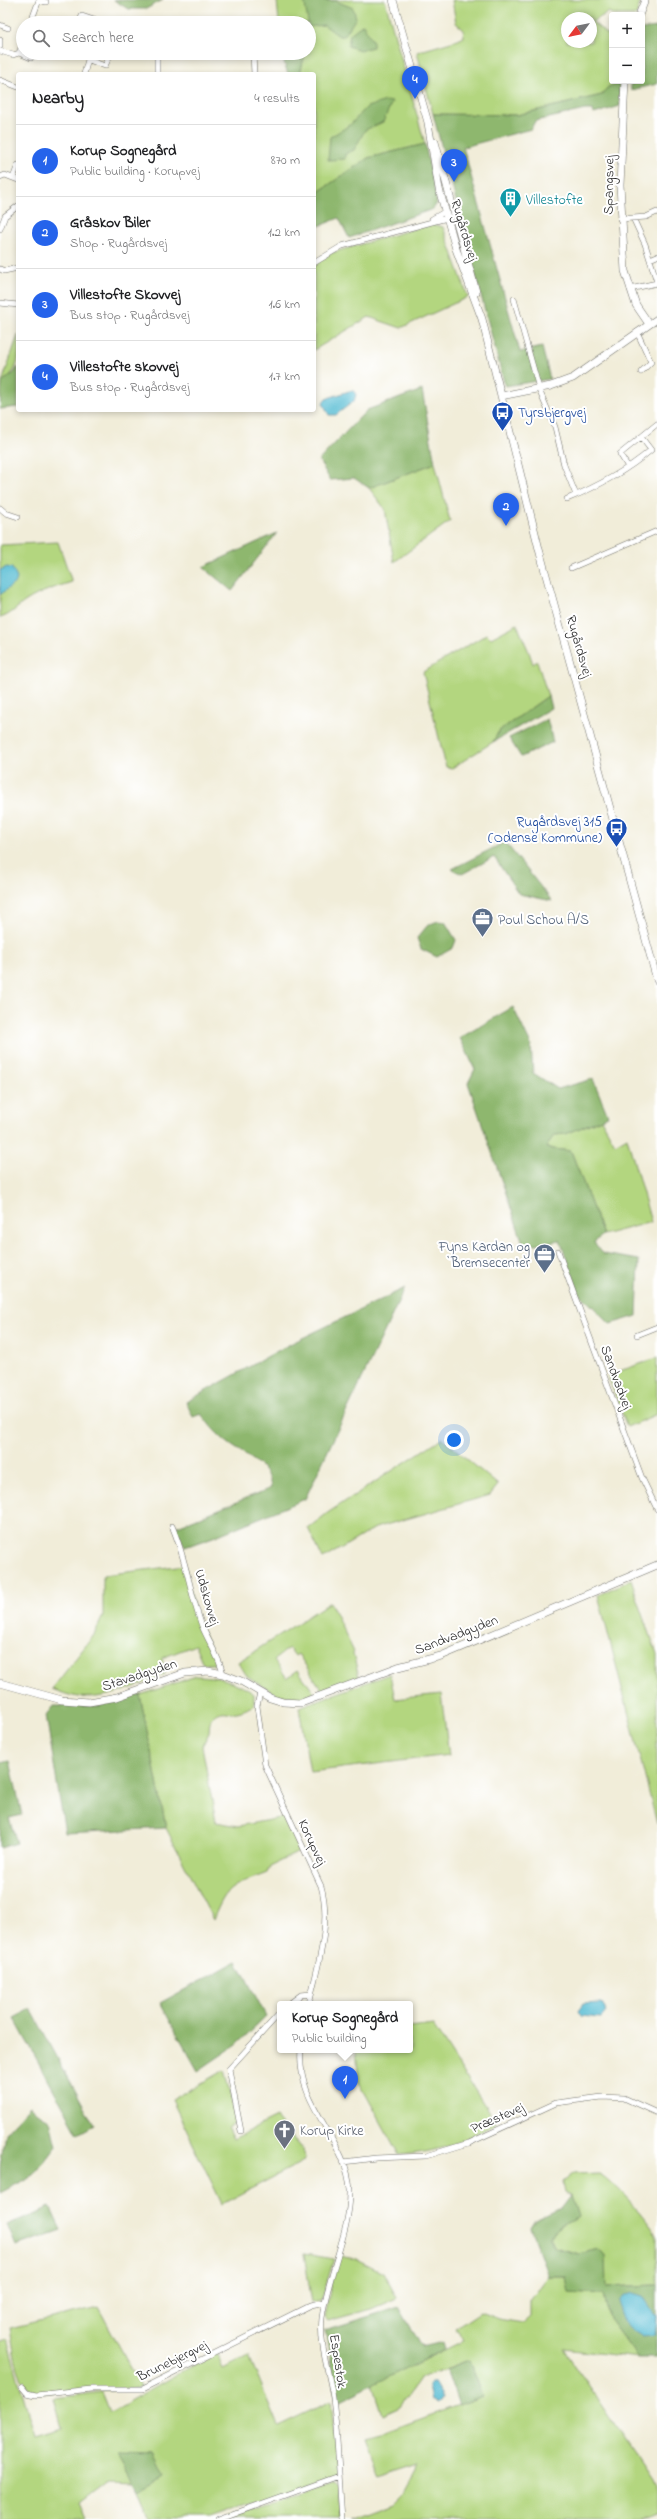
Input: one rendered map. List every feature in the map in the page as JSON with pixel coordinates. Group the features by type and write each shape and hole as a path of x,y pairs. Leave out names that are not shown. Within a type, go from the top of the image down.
{"street":[{"path":"34,16 39,0 46,2"},
{"name":"Rugårdsvej","path":"393,0 428,123 436,172 451,214 482,319"},
{"path":"641,12 645,0"},
{"path":"0,25 8,28"},
{"path":"0,40 0,46"},
{"path":"0,51 13,55 16,54"},
{"path":"85,72 89,60 105,66 108,60"},
{"path":"158,60 158,72"},
{"path":"253,60 254,72"},
{"path":"0,80 16,86"},
{"name":"Spangsvej","path":"625,84 620,185 620,219 625,271 636,305 649,324"},
{"path":"0,177 5,175 16,179"},
{"path":"0,229 5,216 16,208"},
{"path":"620,219 646,217 657,212"},
{"path":"316,261 342,246 451,214"},
{"name":"Rugårdsvej","path":"451,214 457,237 466,254 540,553 657,980"},
{"name":"Spangsvej","path":"630,289 657,283 650,259 633,218"},
{"path":"650,259 657,256"},
{"path":"0,269 4,271 16,268"},
{"path":"514,299 539,388 555,427 564,465 576,495"},
{"path":"0,304 16,305"},
{"path":"501,396 562,382 581,373 657,318"},
{"path":"637,332 651,362 641,372"},
{"path":"628,467 620,454 657,424"},
{"path":"567,499 611,480 628,467 631,467 651,450 641,437"},
{"path":"0,508 6,513 18,517"},
{"path":"571,568 657,531"},
{"name":"Sandvadvej","path":"558,1251 642,1478 657,1509"},
{"path":"637,1335 657,1327"},
{"name":"Udskovvej","path":"172,1526 182,1550 202,1625 220,1660 223,1674"},
{"name":"Sandvadgyden","path":"260,1692 282,1702 301,1703 311,1700 398,1667 442,1656 657,1565"},
{"name":"Stavadgyden","path":"0,1683 62,1700 89,1702 118,1697 185,1673 208,1672 223,1674 260,1692"},
{"name":"Korupvej","path":"260,1692 257,1706 265,1765 321,1886 325,1900 322,1945 310,2001"},
{"path":"293,2001 301,1994 312,1994"},
{"path":"241,2130 229,2069 277,2016"},
{"path":"301,2053 301,2066 306,2092 343,2162"},
{"name":"Præstevej","path":"343,2162 376,2158 426,2156 469,2143 556,2103 602,2097 624,2098 657,2113"},
{"name":"Espestok","path":"342,2519 333,2398 321,2336 325,2302 349,2204 350,2190 343,2162"},
{"name":"Brunebjergvej","path":"22,2387 27,2393 36,2395 91,2389 131,2391 142,2389 311,2305 325,2302"},
{"path":"219,2519 339,2476"}],"green space":[{"path":"114,0 163,0 146,9 128,9"},
{"path":"277,0 385,0 425,144 368,158 316,194 316,72 300,72 303,60 316,60 316,16 278,16"},
{"path":"304,0 336,1 353,8 356,18 344,36 339,36 324,25 316,26 316,16 307,16"},
{"path":"452,0 641,0 637,12 609,12 597,19 597,12 561,12 561,48 597,48 597,26 609,36 609,84 619,85 608,87 602,95 517,115 433,114 417,52 464,37 463,29 456,23"},
{"path":"363,24 373,42 373,47 360,50 348,46 350,34"},
{"path":"657,27 657,84 631,90 631,84 645,84 645,29"},
{"path":"283,60 303,60 300,72 287,72"},
{"path":"619,85 620,106 594,114 593,110 585,110 535,121 531,129 463,147 520,352 542,347 550,379 505,386 433,114 517,115 602,95 608,87"},
{"path":"386,101 392,102 383,122 365,130 354,150 345,154 345,159 328,160 330,137 350,125 367,107"},
{"path":"425,144 437,203 433,209 349,238 339,218 319,226 316,221 316,194 368,158"},
{"path":"431,224 443,227 468,297 401,328 369,317 316,349 316,264 331,253"},
{"path":"16,341 16,367 13,372 2,382"},
{"path":"16,370 16,407 0,409 2,382"},
{"path":"422,390 435,463 369,488 354,478 330,480 319,460 367,410"},
{"path":"435,463 450,521 394,562 385,509 369,488"},
{"path":"277,533 232,591 203,567"},
{"path":"58,542 72,582 37,595 26,601 14,611 0,618 0,545"},
{"path":"517,624 530,653 533,664 537,661 548,696 499,731 493,742 452,768 446,767 423,672 487,634 491,638"},
{"path":"548,696 551,708 493,742 499,731"},
{"path":"547,719 553,742 521,757 509,738"},
{"path":"505,842 552,901 519,894 494,857 462,874 452,869"},
{"path":"438,921 445,922 456,940 453,948 437,957 421,949 417,938 428,925"},
{"path":"513,1007 531,1045 533,1073 558,1089 593,1079 608,1116 566,1134 554,1135 546,1148 571,1151 603,1235 594,1242 603,1254 639,1260 637,1316 610,1324 579,1293 560,1240 524,1246 468,1083 475,1069 460,1038"},
{"path":"601,1119 615,1144 627,1137 651,1222 603,1235 571,1151 545,1148 554,1135 566,1134"},
{"path":"405,1288 305,1499 216,1536 185,1547 175,1527 271,1488 269,1479 258,1464 226,1441 214,1430 201,1414 193,1417 186,1402 290,1344"},
{"path":"657,1358 657,1414 627,1427 608,1375"},
{"path":"442,1438 498,1485 490,1495 375,1528 323,1559 308,1528 329,1512"},
{"path":"185,1565 196,1618 218,1664 203,1664 195,1645 162,1658 165,1674 123,1691 101,1696 79,1697 52,1689 94,1635 103,1616 103,1575"},
{"path":"631,1580 657,1654 657,1824 598,1595"},
{"path":"330,1602 354,1652 359,1677 322,1690 298,1654 295,1656 289,1648 274,1660 287,1678 298,1670 314,1693 302,1699 277,1695 247,1676 238,1662"},
{"path":"390,1674 395,1699 441,1694 449,1755 310,1772 299,1707"},
{"path":"196,1676 226,1680 247,1689 254,1694 254,1706 237,1712 220,1712 210,1719 209,1733 202,1746 216,1822 238,1826 285,1817 301,1851 270,1866 267,1873 238,1884 232,1888 223,1899 213,1920 166,1828 140,1695"},
{"path":"140,1695 166,1828 65,1833 46,1715 53,1706 100,1706"},
{"path":"10,1761 22,1815 9,1818 17,1843 0,1848 0,1763"},
{"path":"237,1961 266,2016 236,2045 198,2071 160,2003"},
{"path":"31,2009 94,2125 78,2134 14,2018"},
{"path":"433,2025 496,2123 473,2136 438,2149 399,2155 359,2082 356,2053 413,2053 413,2028"},
{"path":"224,2070 237,2122 228,2128 233,2139 276,2118 301,2147 305,2159 302,2162 222,2204 172,2100"},
{"path":"30,2106 50,2121 56,2146 34,2175 0,2193 0,2166 5,2133"},
{"path":"599,2173 612,2182 630,2201 657,2236 657,2285 605,2287 597,2249 580,2254 555,2247 549,2237 555,2229 578,2217 571,2195 565,2192 563,2182 573,2174"},
{"path":"571,2195 578,2217 555,2229 549,2238 555,2248 580,2254 597,2249 605,2255 606,2287 657,2285 657,2358 638,2358 609,2319 604,2294 569,2292 566,2276 548,2276 530,2228 535,2220 561,2208"},
{"path":"50,2207 61,2230 16,2246 7,2225"},
{"path":"304,2254 334,2259 321,2301 312,2303"},
{"path":"338,2256 356,2259 383,2272 397,2298 371,2309 328,2321 324,2317"},
{"path":"548,2276 566,2276 570,2292 604,2294 609,2319 638,2358 564,2349 657,2489 657,2511 637,2519 350,2519 392,2503 403,2492 420,2461 379,2474 365,2437 385,2432 483,2396 469,2360 420,2378 400,2407 383,2415 373,2384 463,2341 456,2328 480,2312 498,2319 523,2323 530,2317 530,2301"},
{"path":"98,2307 141,2386 133,2389 35,2393 28,2388 19,2373 16,2364 10,2328"},
{"path":"399,2307 422,2347 443,2342 445,2349 338,2402 325,2330"},
{"path":"7,2340 35,2436 62,2428 54,2398 102,2392 110,2412 216,2352 223,2369 249,2356 278,2426 331,2401 338,2474 209,2519 150,2519 138,2490 162,2476 152,2454 118,2454 133,2481 109,2480 79,2503 86,2519 0,2519 0,2342"},
{"path":"469,2360 483,2396 459,2405 446,2369"},
{"path":"117,2453 152,2454 163,2476 138,2490"},
{"path":"333,2480 338,2485 340,2519 226,2519"}],"water":[{"path":"349,391 354,391 356,395 354,401 336,415 329,415 323,403 325,399"},
{"path":"7,567 12,568 17,578 16,582 0,595 0,570"},
{"path":"602,2003 607,2011 601,2018 581,2016 578,2011 583,2004"},
{"path":"634,2293 644,2296 657,2316 655,2335 642,2336 628,2326 622,2316 620,2311 620,2300 626,2295"},
{"path":"430,2383 435,2383 443,2398 438,2404 431,2400 428,2386"}],"place":[{"name":"Villestofte skovvej","path":"415,99"},
{"name":"Villestofte Skovvej","path":"454,182"},
{"name":"Villestofte","path":"510,218"},
{"name":"Tyrsbjergvej","path":"503,432"},
{"name":"Gråskov Biler","path":"506,526"},
{"name":"Rugårdsvej 315 (Odense Kommune)","path":"617,848"},
{"name":"Poul Schou A/S","path":"482,938"},
{"name":"Fyns Kardan og Bremsecenter","path":"545,1274"},
{"name":"Korup Sognegård","path":"345,2099"},
{"name":"Korup Kirke","path":"284,2150"}]}
